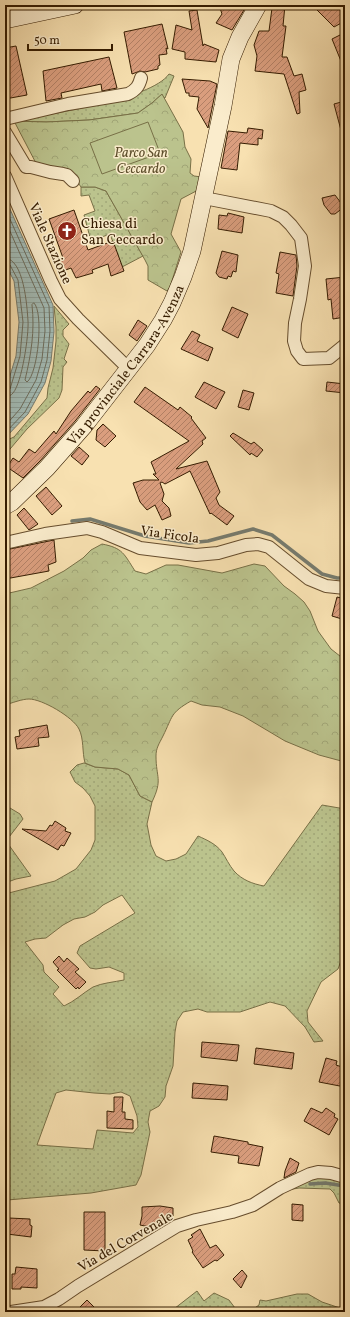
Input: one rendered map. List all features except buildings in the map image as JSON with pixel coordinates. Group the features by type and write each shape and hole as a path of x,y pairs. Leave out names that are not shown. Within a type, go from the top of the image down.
{"main road":[{"path":"5,20 75,5"},
{"name":"Via provinciale Carrara-Avenza","path":"5,506 12,502 47,468 84,426 147,345 163,320 183,277 192,250 232,59 240,37 258,5"}],"street":[{"path":"5,119 68,104 128,94 139,86 141,78"},
{"path":"5,132 26,167 67,175 73,181"},
{"name":"Viale Stazione","path":"5,176 60,299 78,319 129,369"},
{"path":"204,198 271,211 283,217 291,225 301,238 305,266 295,323 294,340 297,351 303,359 329,358 345,345"},
{"name":"Via Ficola","path":"5,543 45,534 87,528 102,532 140,548 196,555 218,553 246,545 258,544 269,547 309,579 326,586 345,588"},
{"name":"Via del Corvenale","path":"11,1312 44,1306 59,1299 177,1226 253,1205 280,1188 310,1174 318,1172 331,1173 345,1177"}],"green space":[{"path":"169,74 174,76 165,98 161,95 138,113 89,120 46,122 14,121 97,105 121,98 159,83"},
{"name":"Parco San Ceccardo","path":"162,94 183,132 185,147 191,159 190,173 194,176 202,177 200,189 181,199 171,234 181,252 170,287 167,291 148,280 148,266 106,191 95,187 81,187 74,177 38,167 14,121 46,122 89,120 138,113"},
{"path":"148,122 160,153 102,174 90,143"},
{"path":"81,187 95,187 106,191 143,256 122,267 110,234 91,241 84,215 95,211 89,195 81,196"},
{"path":"54,306 69,324 63,330 63,336 69,344 64,359 67,362 63,367 62,390 59,398 27,429 5,455 5,441 14,437 47,398 53,368 56,341"},
{"path":"102,544 119,550 135,571 146,574 166,565 178,565 222,573 254,564 265,566 284,586 304,602 310,611 318,631 331,649 345,660 345,762 319,755 285,741 243,716 220,707 202,705 191,701 179,709 173,716 158,746 156,763 158,783 152,802 140,796 129,775 118,769 95,767 85,763 82,737 79,729 76,724 64,714 49,705 29,699 5,705 5,594 31,588 64,571 83,558 91,550"},
{"path":"84,763 95,767 118,769 129,775 140,796 152,802 147,824 151,845 156,856 166,861 176,859 186,854 198,836 211,842 220,849 232,869 237,874 252,883 264,886 322,805 345,809 345,956 342,958 338,969 321,982 307,1011 308,1022 323,1041 314,1042 305,1027 285,1006 270,1002 240,1012 207,1012 198,1009 183,1012 177,1021 173,1066 166,1086 165,1097 159,1106 150,1111 148,1122 150,1132 141,1175 136,1185 91,1193 7,1200 5,1198 5,894 55,881 76,869 91,850 95,840 95,806 90,796 75,782 70,772 77,765","holes":["122,895 135,913 80,946 77,953 90,968 96,969 109,967 124,973 124,980 93,987 64,1006 53,994 59,987 44,972 43,965 25,942 46,938 63,925 74,919 85,917 95,912 103,905","66,1090 110,1094 121,1092 130,1096 137,1116 138,1127 133,1133 97,1130 93,1149 37,1145 56,1093"]},
{"path":"5,805 20,814 23,819 6,841 31,876 5,883"},
{"path":"325,1176 345,1180 345,1204 339,1203 334,1193 330,1189 299,1188 287,1190 311,1179"},
{"path":"197,1291 204,1301 214,1293 229,1300 238,1312 170,1312"},
{"path":"297,1294 308,1294 322,1302 340,1308 340,1312 249,1312 259,1305 260,1300 266,1301"}],"water":[{"path":"5,198 53,305 54,332 51,361 45,383 28,414 5,438 5,392 16,356 19,322 14,281 5,263"}],"waterway":[{"path":"72,521 90,519 145,536 189,543 208,541 253,529 272,535 322,574 337,578 345,578"},
{"path":"310,1184 325,1183 345,1186"}],"place":[{"name":"Chiesa di San Ceccardo","path":"67,231"}]}
